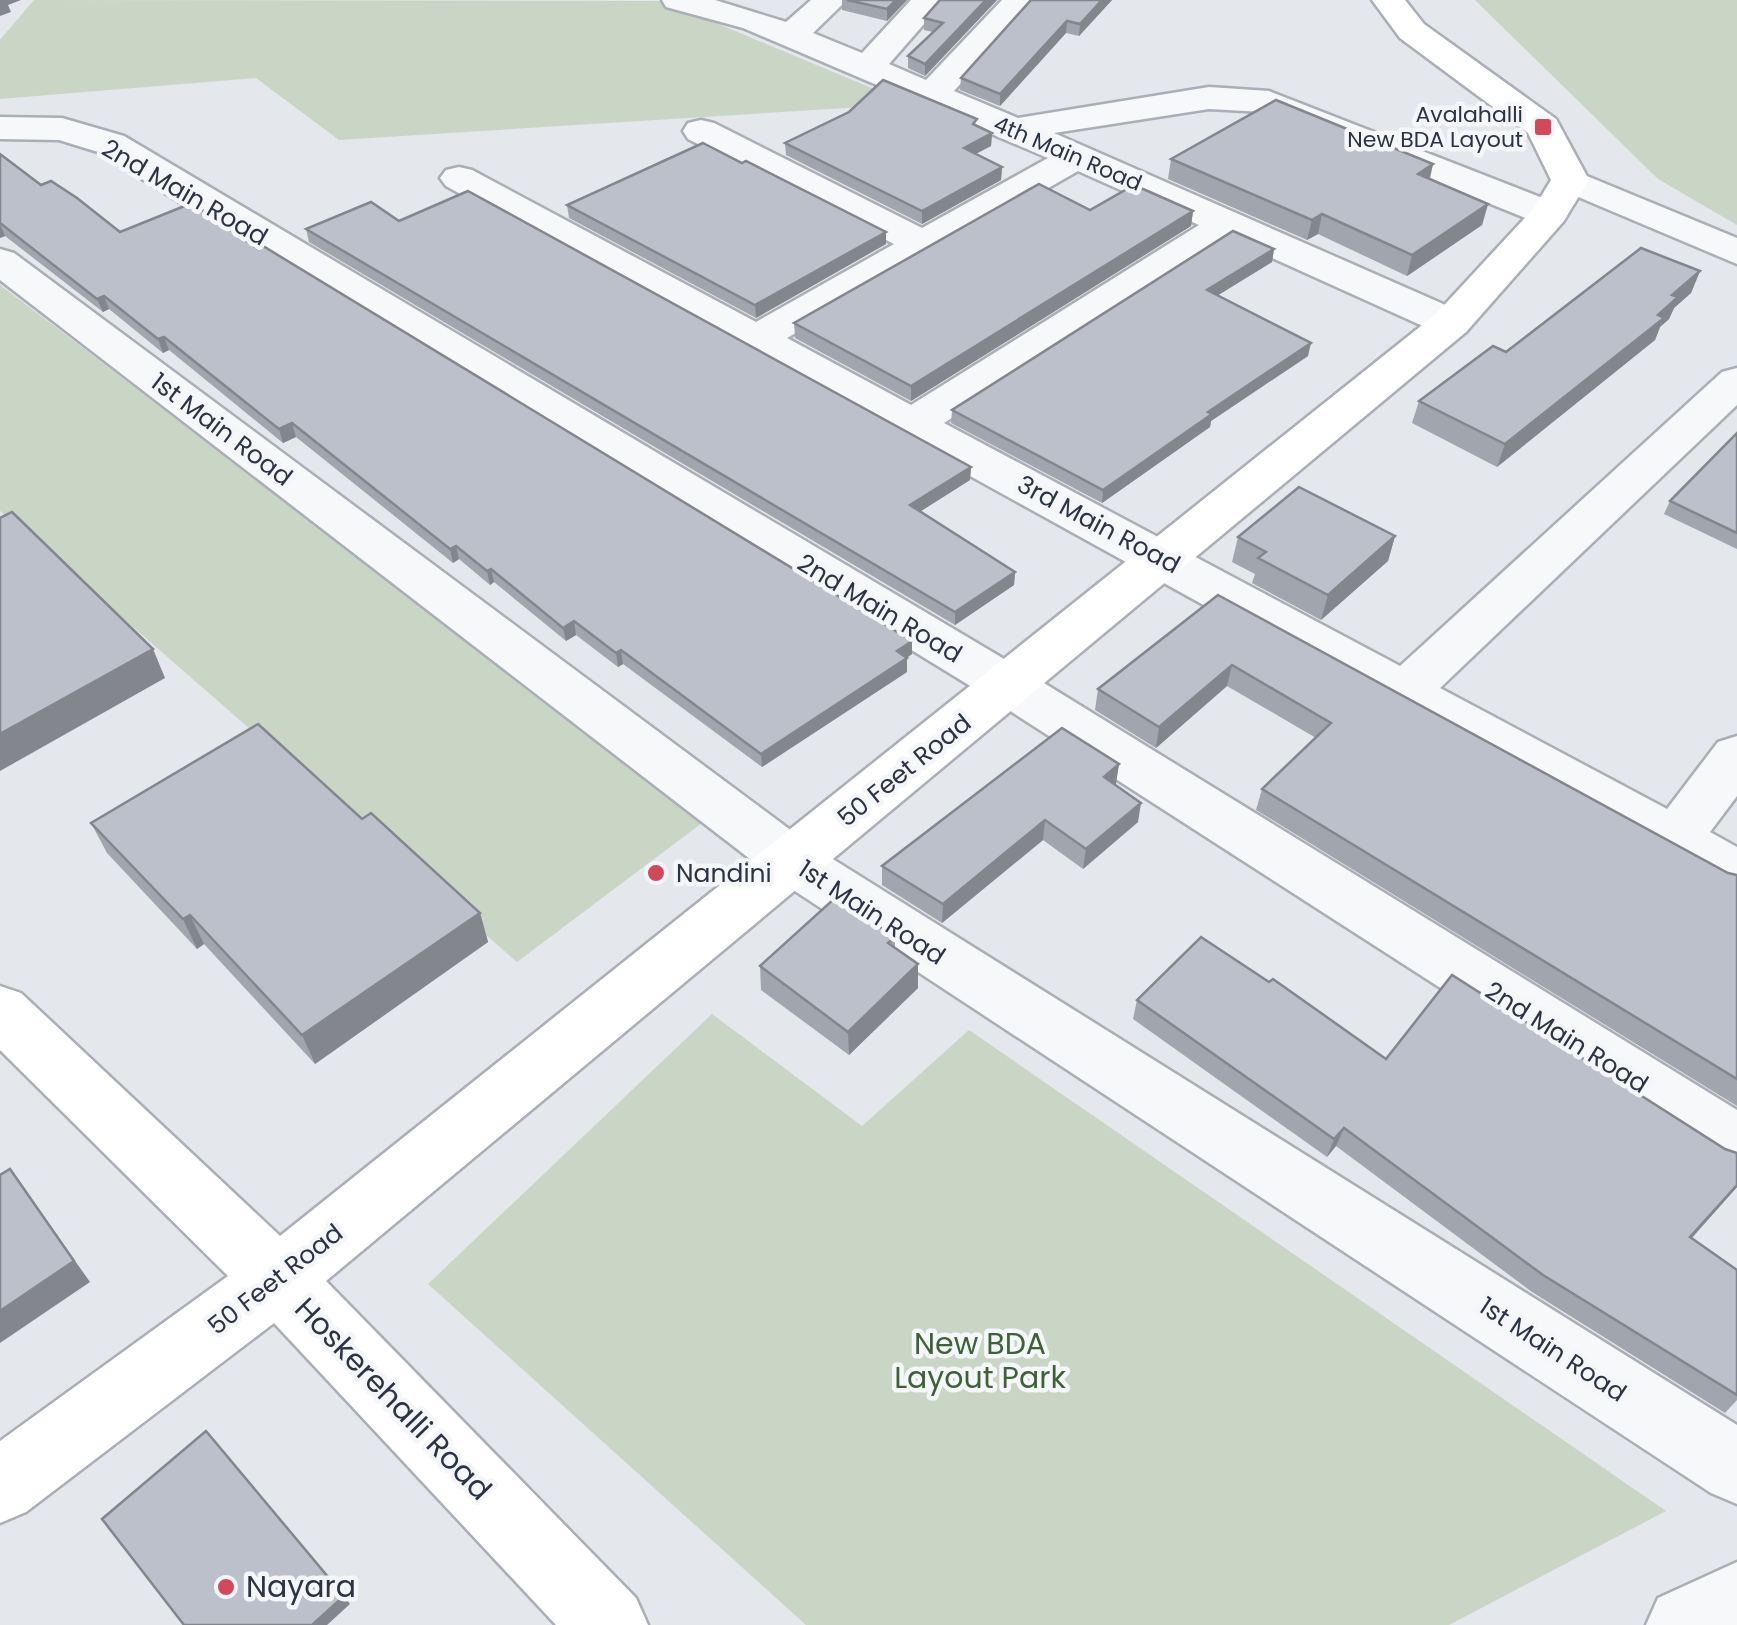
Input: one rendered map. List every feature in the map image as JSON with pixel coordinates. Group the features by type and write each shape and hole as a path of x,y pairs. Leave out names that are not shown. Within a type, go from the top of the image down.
{"main road":[{"path":"1388,0 1412,31 1543,127 1559,197"},
{"name":"50 Feet Road","path":"0,1486 278,1279 1451,323 1559,197"},
{"name":"Hoskerehalli Road","path":"0,1011 278,1279 609,1625"}],"street":[{"name":"4th Main Road","path":"678,0 755,21 931,94 1451,323"},
{"path":"790,36 830,0"},
{"path":"866,68 929,0"},
{"path":"931,94 1020,0"},
{"path":"1014,129 1209,98 1269,102 1737,252"},
{"name":"2nd Main Road","path":"0,128 62,129 111,144 1008,685 1737,1144"},
{"path":"701,132 923,244"},
{"path":"754,340 1078,156"},
{"name":"3rd Main Road","path":"459,178 1737,873"},
{"path":"913,423 1228,224"},
{"name":"1st Main Road","path":"0,261 792,861 1737,1467"},
{"path":"1405,692 1737,381"},
{"path":"1675,839 1737,756"},
{"path":"1685,1625 1737,1600"}],"green space":[{"path":"34,0 663,1 910,104 339,140 256,78 0,99 0,40"},
{"path":"1475,0 1737,0 1737,225 1658,179"},
{"path":"0,285 706,820 517,962 0,511"},
{"name":"New BDA Layout Park","path":"712,1014 862,1126 969,1030 1666,1511 1449,1625 806,1625 428,1284"}],"building":[{"path":"847,0 896,0 887,9"},
{"path":"940,0 986,0 925,64 908,56 943,23 924,18"},
{"path":"1031,0 1102,0 1080,24 1067,21 1000,94 961,78"},
{"path":"883,80 977,119 973,124 992,133 964,148 1002,167 922,211 785,143 849,112"},
{"path":"1276,100 1433,164 1418,174 1488,204 1412,255 1322,214 1312,220 1171,159"},
{"path":"703,143 886,232 755,305 567,205"},
{"path":"0,154 41,185 51,181 120,232 192,203 258,249 263,246 912,641 897,651 907,658 761,754 621,650 616,653 574,621 563,628 491,569 487,571 456,546 450,549 292,423 279,429 164,337 158,339 104,296 97,299 0,223"},
{"path":"1039,184 1090,210 1134,185 1193,211 911,386 794,323"},
{"path":"468,191 971,467 910,505 1015,572 955,612 306,229 371,202 399,221"},
{"path":"1233,231 1274,249 1207,290 1311,343 1208,412 1212,414 1103,490 952,410"},
{"path":"1641,248 1700,271 1672,295 1678,297 1658,315 1664,318 1505,444 1419,401 1493,346 1506,352"},
{"path":"1737,433 1737,533 1670,501"},
{"path":"1299,487 1395,536 1328,595 1258,558 1266,552 1238,537"},
{"path":"12,512 153,649 0,734 0,518"},
{"path":"1218,595 1737,875 1737,1079 1262,789 1331,723 1232,665 1159,727 1098,689"},
{"path":"258,724 362,819 371,813 480,913 302,1035 190,915 183,919 91,823"},
{"path":"1062,728 1119,764 1104,777 1141,803 1086,849 1045,820 943,904 882,866"},
{"path":"835,898 895,937 888,943 918,964 848,1032 760,966"},
{"path":"1201,937 1269,982 1273,979 1386,1059 1452,975 1737,1153 1737,1185 1690,1237 1737,1270 1737,1395 1543,1275 1344,1128 1334,1139 1137,1000"},
{"path":"10,1169 74,1261 0,1311 0,1175"},
{"path":"206,1431 344,1596 312,1625 184,1625 102,1519"}],"place":[{"name":"Avalahalli New BDA Layout","path":"1543,127"},
{"name":"Nandini","path":"656,873"},
{"name":"Nayara","path":"226,1587"}]}
